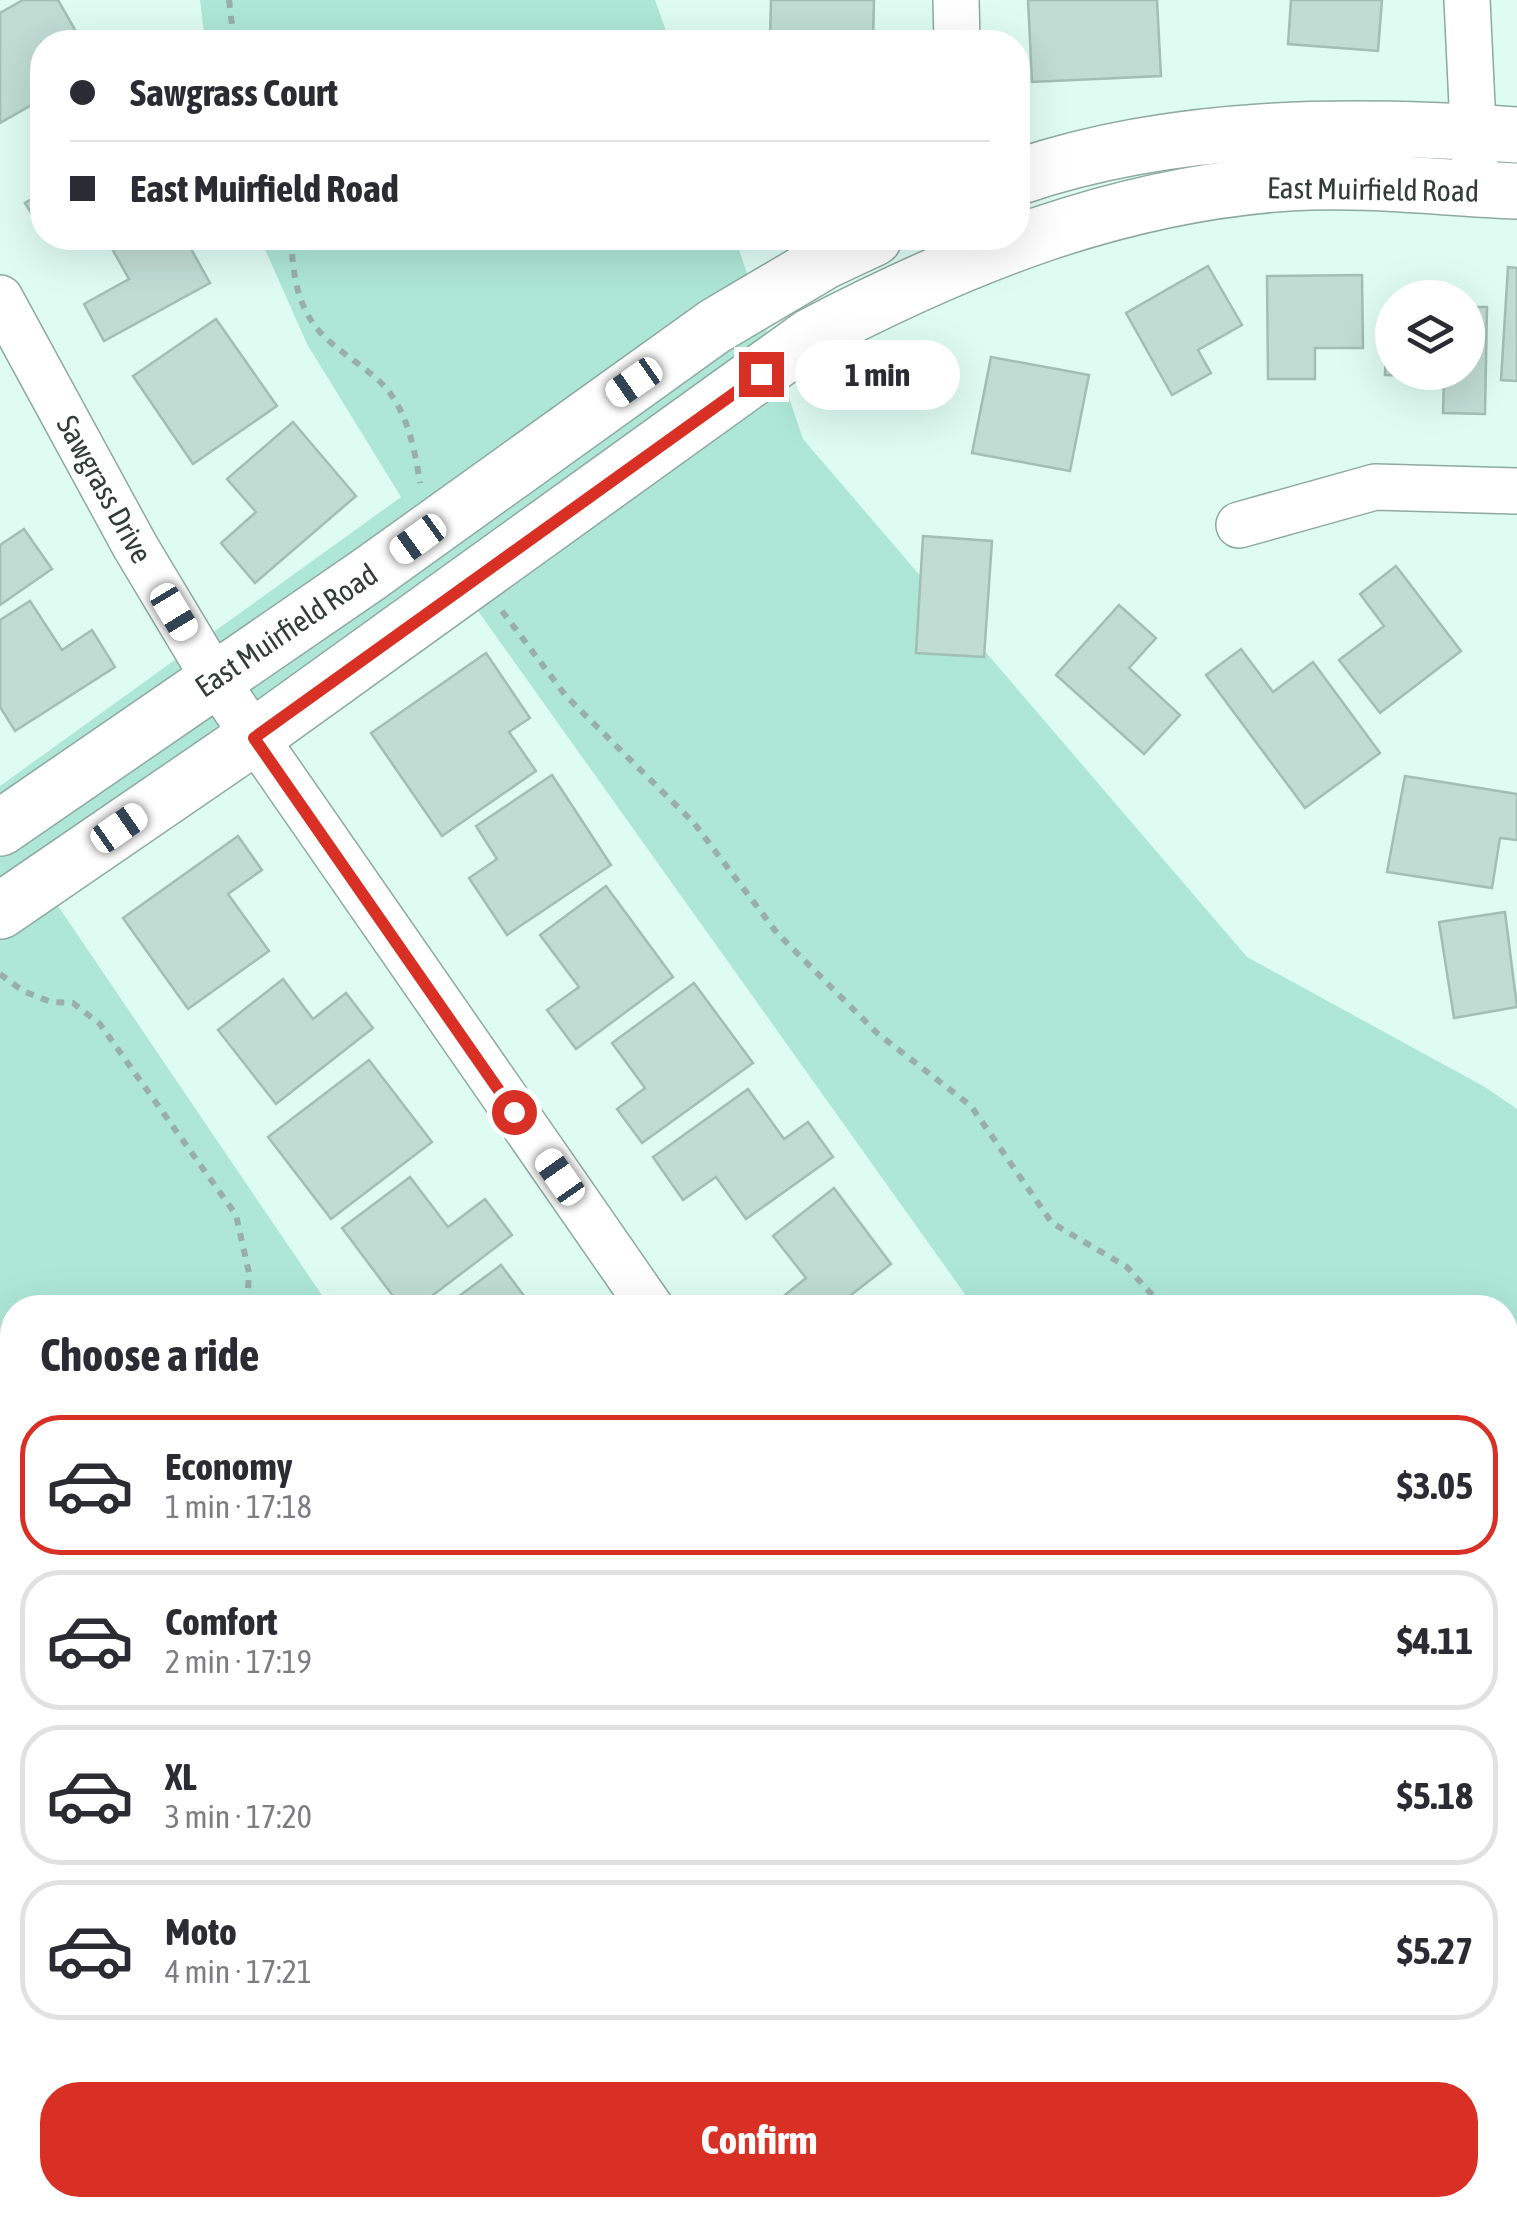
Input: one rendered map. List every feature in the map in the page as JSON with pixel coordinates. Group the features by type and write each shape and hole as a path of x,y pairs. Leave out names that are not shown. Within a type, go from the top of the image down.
{"street":[{"path":"956,0 957,30"},
{"path":"1467,0 1496,134 1497,190"},
{"name":"East Muirfield Road","path":"1030,173 1059,163 1151,145 1255,132 1382,130 1496,134"},
{"name":"East Muirfield Road","path":"1030,235 1199,194 1289,183 1497,190"},
{"name":"East Muirfield Road","path":"0,828 444,521 715,326 848,250"},
{"name":"East Muirfield Road","path":"0,911 254,738 811,336 987,250"},
{"name":"Sawgrass Drive","path":"0,298 135,546 214,678 642,1295"},
{"path":"1240,525 1375,486 1517,491"}],"path":[{"path":"229,0 233,30"},
{"path":"292,250 293,279 304,309 321,334 388,390 407,428 419,481 444,521"},
{"path":"479,576 566,696 694,823 777,934 877,1034 971,1106 1052,1223 1126,1267 1152,1295"},
{"path":"0,974 23,991 52,1002 73,1004 100,1024 236,1215 249,1273 248,1295"}],"shaded area":[{"path":"200,0 655,0 666,30 204,30"},
{"path":"265,250 739,250 803,439 1247,957 1485,1087 1517,1109 1517,1295 965,1295 478,611 56,903 322,1295 0,1295 0,786 401,497 307,344"}],"building":[{"path":"23,0 58,0 75,30 30,30 30,106 0,123 0,13"},
{"path":"771,0 874,0 873,30 770,30"},
{"path":"1028,0 1157,0 1161,76 1032,82"},
{"path":"1291,0 1382,0 1378,51 1288,44"},
{"path":"113,250 192,250 210,283 104,341 84,304 129,279"},
{"path":"1208,266 1242,325 1198,350 1211,373 1172,395 1126,313"},
{"path":"1508,267 1517,268 1517,381 1501,380"},
{"path":"1362,275 1363,348 1315,348 1315,379 1268,379 1267,276"},
{"path":"1487,307 1485,414 1443,413 1444,390 1485,390"},
{"path":"216,319 277,406 193,464 133,376"},
{"path":"991,357 1089,375 1070,471 972,453"},
{"path":"293,422 356,496 255,583 221,543 256,512 227,479"},
{"path":"24,529 52,569 0,605 0,545"},
{"path":"923,536 992,541 984,657 916,653"},
{"path":"1396,566 1461,651 1380,713 1339,660 1384,626 1360,594"},
{"path":"30,601 62,650 92,630 115,667 15,731 0,707 0,620"},
{"path":"1119,605 1156,638 1129,668 1180,715 1144,754 1056,675"},
{"path":"1241,649 1273,692 1313,662 1380,753 1305,808 1206,675"},
{"path":"486,653 530,718 509,732 536,771 442,836 371,733"},
{"path":"552,775 611,865 507,935 469,878 497,859 476,826"},
{"path":"1405,776 1517,794 1517,840 1500,838 1492,888 1387,872"},
{"path":"238,836 262,870 228,894 269,951 188,1009 123,918"},
{"path":"606,886 673,977 576,1049 547,1010 579,987 540,935"},
{"path":"1505,912 1517,1007 1454,1018 1439,922"},
{"path":"283,979 313,1019 346,993 373,1028 276,1104 218,1030"},
{"path":"694,983 753,1063 642,1143 617,1109 645,1088 612,1043"},
{"path":"369,1060 432,1142 331,1219 268,1137"},
{"path":"748,1089 784,1139 808,1122 833,1157 746,1219 716,1177 683,1200 653,1157"},
{"path":"410,1177 448,1227 485,1199 512,1235 433,1295 392,1295 342,1228"},
{"path":"834,1188 891,1264 851,1295 785,1295 806,1278 773,1236"},
{"path":"501,1265 523,1295 461,1295"}],"route":[{"path":"514,1112 254,738 761,374"}]}
